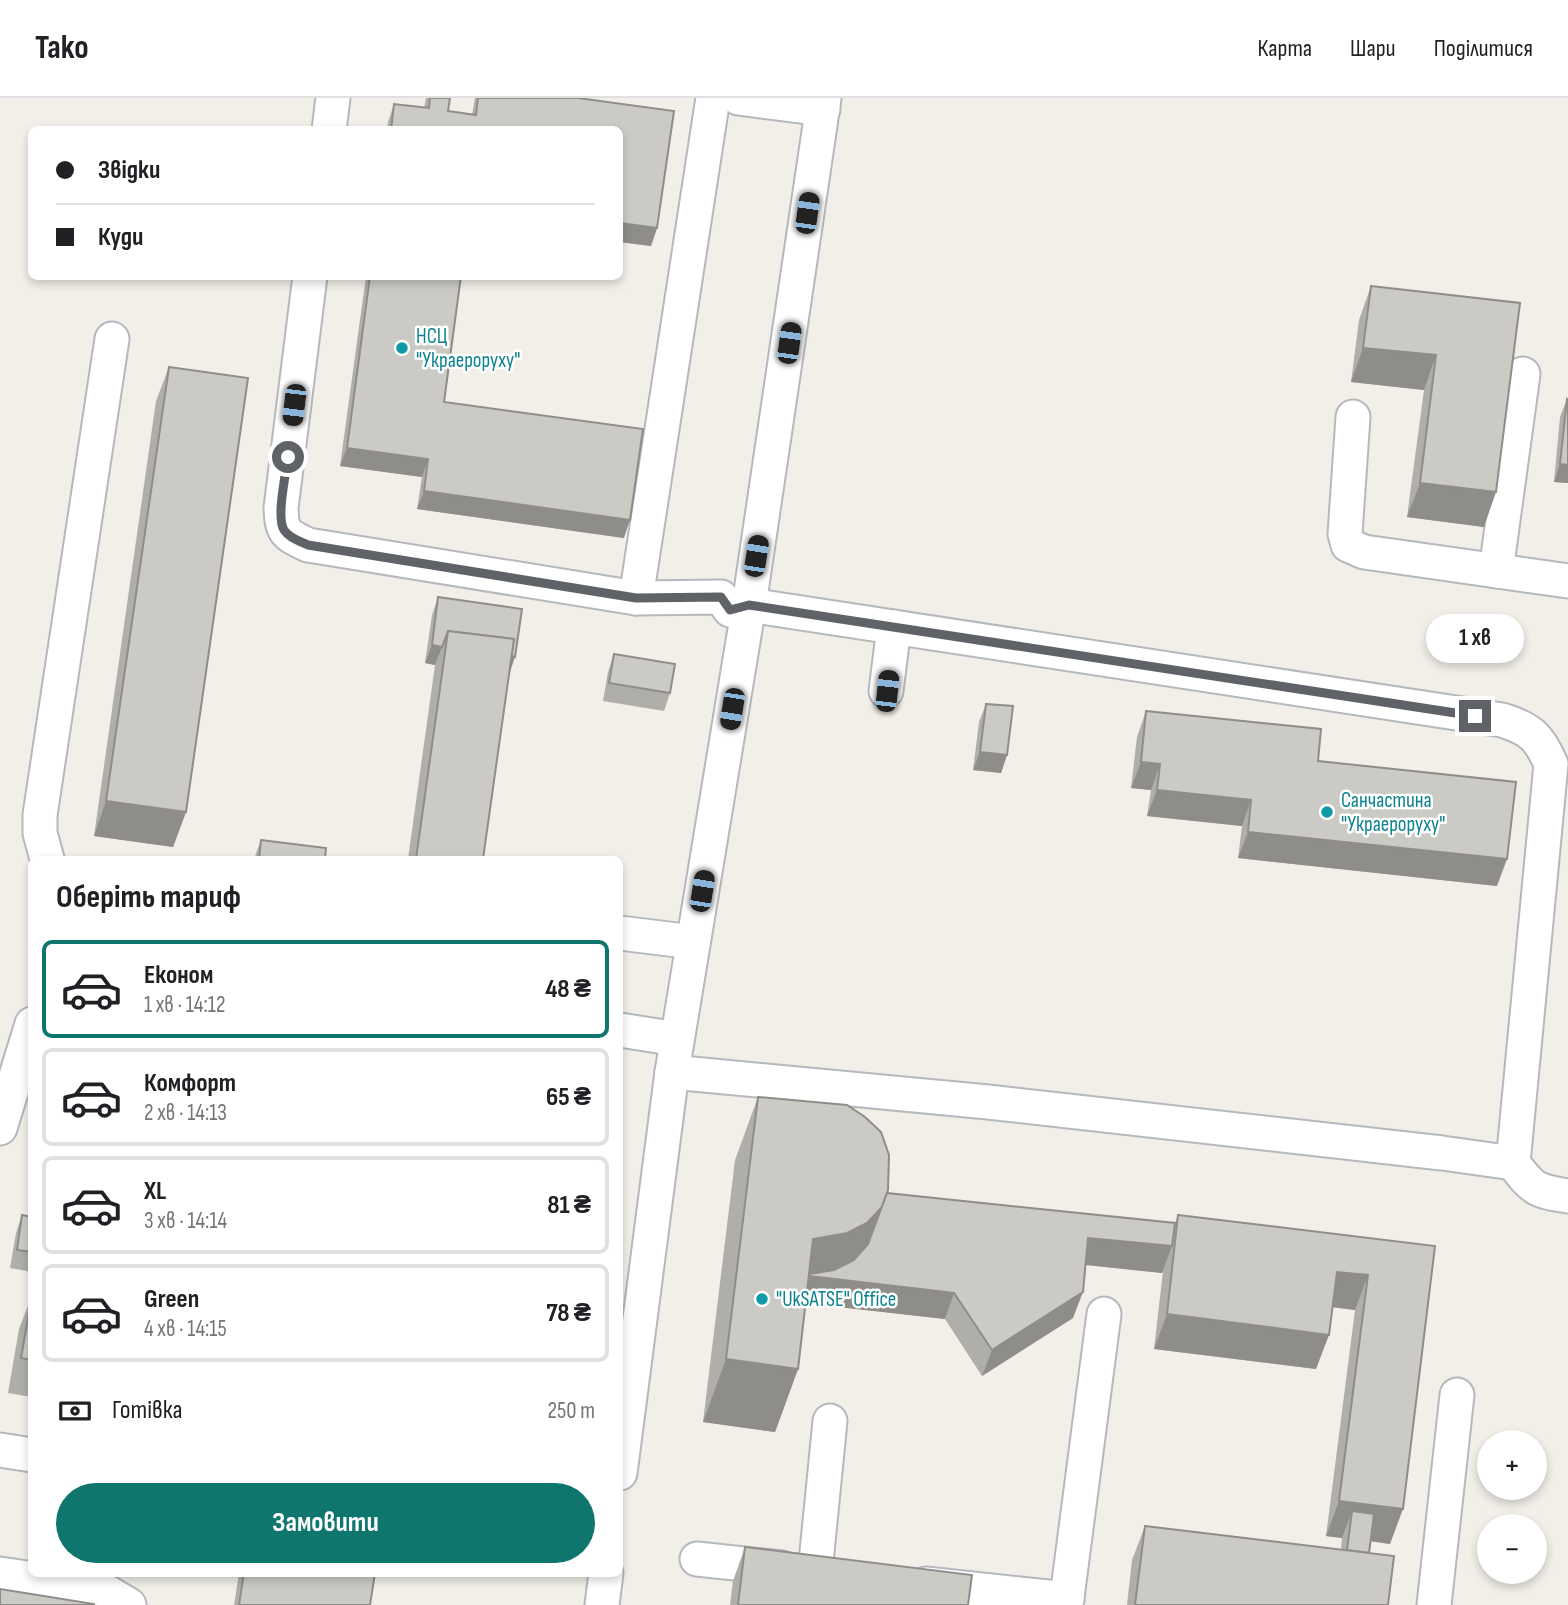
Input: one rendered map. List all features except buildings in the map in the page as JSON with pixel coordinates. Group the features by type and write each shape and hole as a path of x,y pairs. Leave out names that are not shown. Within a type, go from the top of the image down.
{"lane":[{"path":"330,126 333,98"},
{"path":"636,598 713,98"},
{"path":"623,1450 672,1072 749,605 823,103 738,98"},
{"path":"310,280 281,508 282,528 290,536 308,545 636,598 721,597 730,610 749,605 1502,720 1534,733 1545,749 1551,765 1513,1163 1531,1186 1548,1193 1568,1196"},
{"path":"46,856 40,833 40,815 112,340"},
{"path":"1496,571 1523,374"},
{"path":"1353,417 1345,534 1348,545 1364,552 1568,581"},
{"path":"887,691 894,628"},
{"path":"623,933 693,942"},
{"path":"623,1030 677,1039"},
{"path":"0,1128 28,1037"},
{"path":"672,1072 1001,1104 1513,1163"},
{"path":"894,1580 1066,1602 1104,1314"},
{"path":"1434,1605 1457,1395"},
{"path":"697,1559 828,1573 830,1422"},
{"path":"0,1450 28,1454"},
{"path":"0,1574 102,1589 128,1605"},
{"path":"602,1605 606,1577"}],"place":[{"name":"НСЦ \"Украероруху\"","path":"402,348"},
{"name":"Санчастина \"Украероруху\"","path":"1327,812"},
{"name":"\"UkSATSE\" Office","path":"762,1299"}],"route":[{"path":"288,457 281,508 282,528 290,536 308,545 636,598 721,597 730,610 749,605 1475,716"}]}
